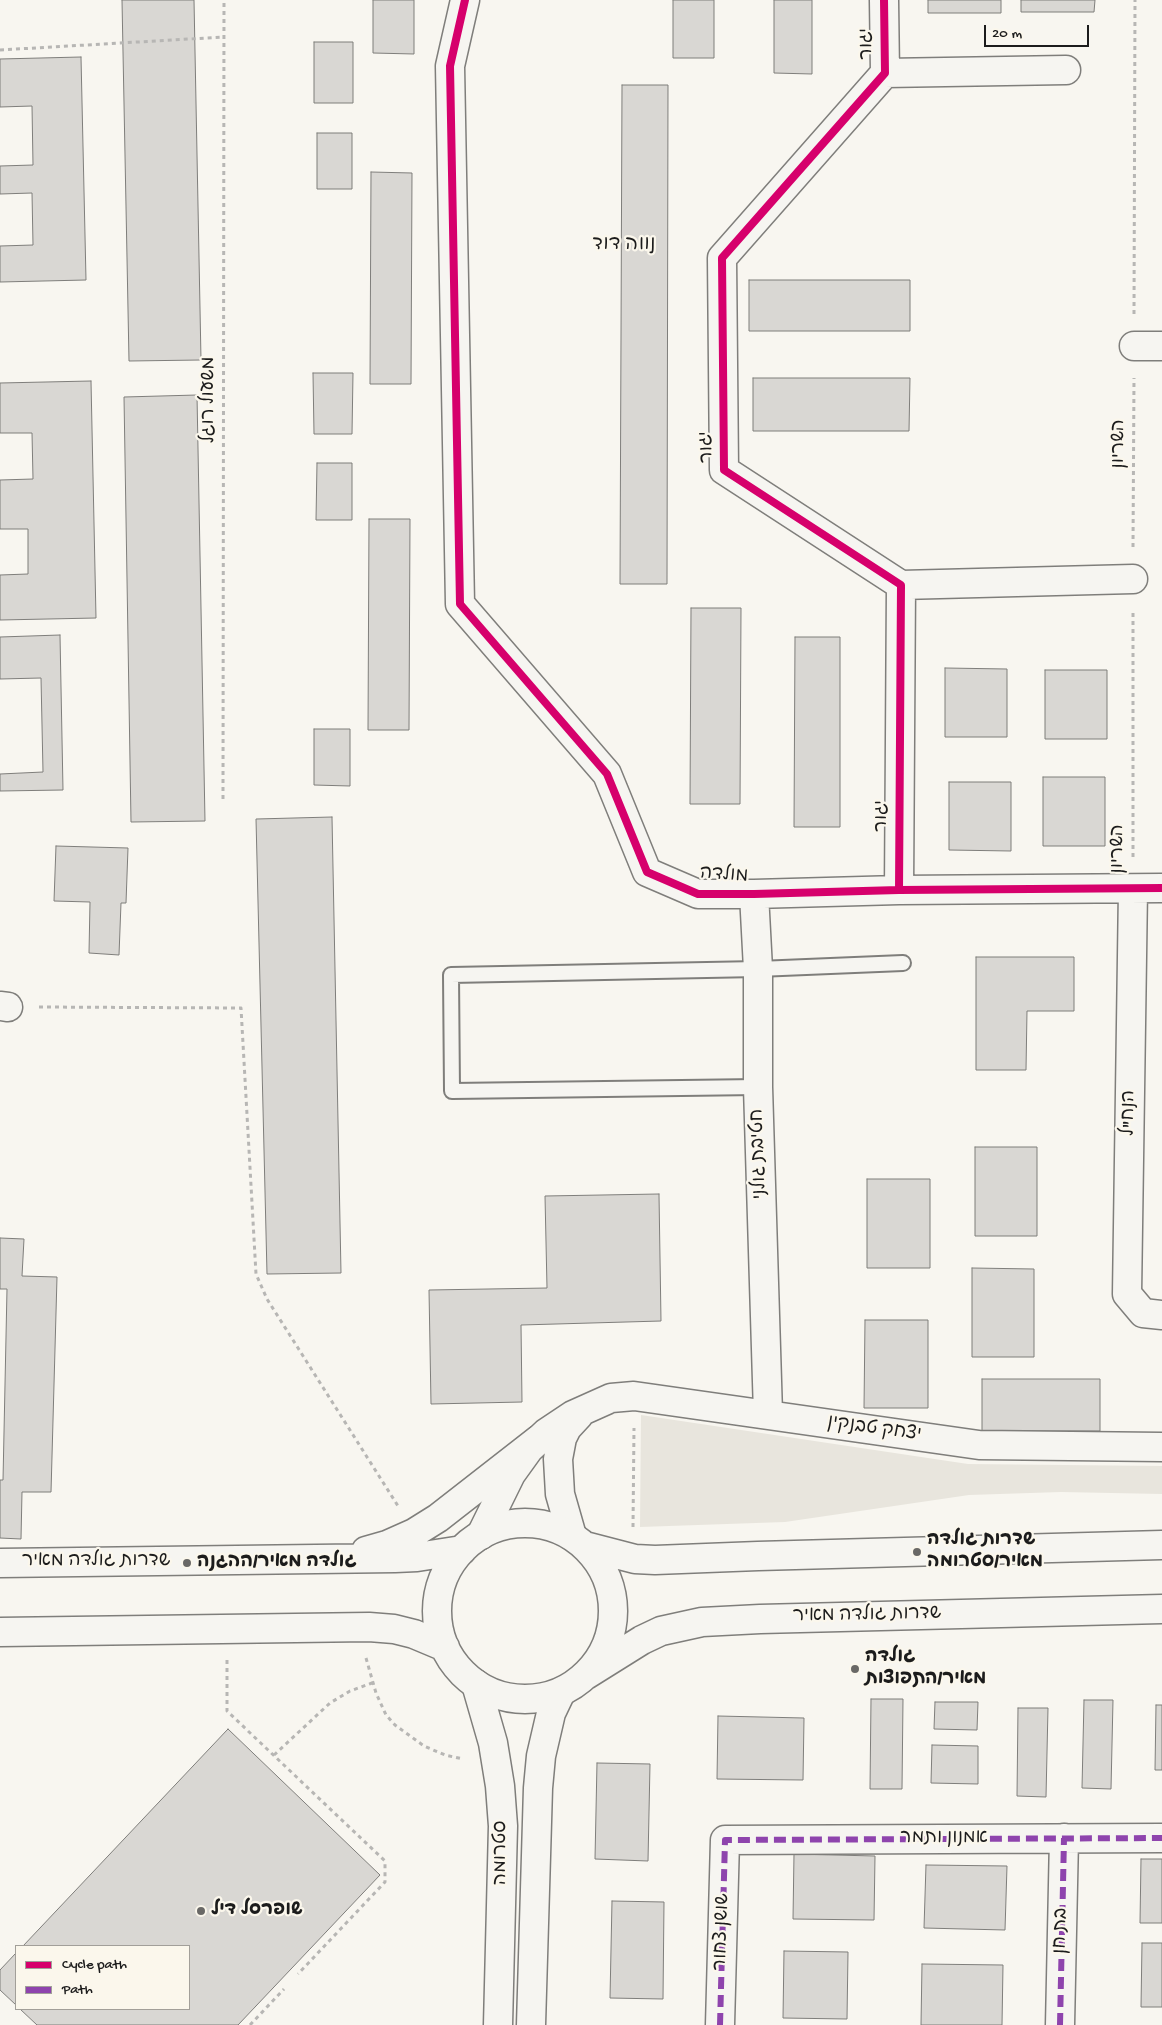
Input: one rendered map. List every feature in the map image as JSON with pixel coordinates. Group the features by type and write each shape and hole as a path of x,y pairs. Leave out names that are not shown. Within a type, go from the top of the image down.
{"street":[{"name":"מולדה","path":"465,0 450,66 460,604 608,774 648,872 698,894 1162,888"},
{"name":"יגור","path":"884,0 885,73 722,258 724,470 901,585 899,890"},
{"path":"885,73 1066,70"},
{"path":"1134,346 1162,346"},
{"path":"901,585 1133,579"},
{"name":"הנח\"ל","path":"1133,889 1127,1294 1143,1313 1162,1315"},
{"name":"חטיבת גולני","path":"754,894 758,969 758,1086 768,1414"},
{"name":"יצחק טבנקין","path":"471,1543 511,1474 529,1449 559,1424 590,1406 611,1398 634,1396 979,1445 1162,1447"},
{"name":"יצחק טבנקין","path":"578,1541 560,1494 558,1459 562,1438 567,1428 590,1406"},
{"path":"328,1560 355,1555 414,1533 458,1504 538,1440"},
{"path":"578,1541 597,1561 608,1582 613,1610 612,1625 603,1652 586,1675 561,1692 536,1699 511,1698 486,1691 458,1668 445,1647 438,1619 440,1589 452,1562 471,1543 503,1526 526,1523 550,1526 578,1541 625,1557 655,1560 1162,1545"},
{"name":"שדרות גולדה מאיר","path":"0,1563 328,1560 417,1557 471,1543"},
{"name":"שדרות גולדה מאיר","path":"586,1675 642,1640 662,1632 702,1622 1162,1609"},
{"path":"0,1632 369,1627 394,1629 414,1634 445,1647"},
{"name":"סטרומה","path":"476,1684 492,1743 500,1786 503,1826 498,2025"},
{"name":"סטרומה","path":"531,2025 539,1780 545,1733 551,1713 561,1692"},
{"name":"בת חן","path":"1060,2025 1064,1838"},
{"name":"אמנון ותמר","path":"726,1840 1162,1838"},
{"name":"שושן צחור","path":"720,2025 726,1840"}],"lane":[{"path":"758,1086 452,1091 451,975 758,969 903,963"}],"path":[{"path":"0,50 224,36"},
{"path":"4,1006 241,1008 256,1274 267,1299 414,1533"},
{"path":"633,1530 634,1424"},
{"path":"365,1652 372,1683 386,1715 403,1732 434,1751 469,1760"},
{"path":"228,1673 227,1710 385,1861 385,1882 298,1974"},
{"path":"274,1755 330,1703 350,1691 372,1683"},
{"path":"250,2025 284,1989"}],"shaded area":[{"path":"641,1415 968,1464 1162,1466 1162,1494 1061,1492 969,1495 785,1522 640,1527"}],"building":[{"path":"122,0 194,0 201,360 129,361"},
{"path":"373,0 414,0 414,54 373,53"},
{"path":"673,0 714,0 714,58 673,58"},
{"path":"774,0 812,0 812,74 774,73"},
{"path":"928,0 1001,0 1001,13 928,13"},
{"path":"1021,0 1095,0 1094,12 1021,12"},
{"path":"314,42 353,42 353,103 314,103"},
{"path":"81,57 86,280 0,282 0,246 33,245 32,193 0,194 0,166 33,165 32,106 0,107 0,59"},
{"path":"622,85 668,85 667,584 620,584"},
{"path":"317,133 352,133 352,189 317,189"},
{"path":"371,172 412,173 411,384 370,384"},
{"path":"749,280 910,280 910,331 749,331"},
{"path":"313,373 353,373 352,434 314,434"},
{"path":"753,378 910,378 909,431 753,431"},
{"path":"91,381 96,618 0,620 0,575 28,574 28,529 0,529 0,480 33,479 32,433 0,433 0,383"},
{"path":"197,395 205,821 131,822 124,397"},
{"path":"317,463 352,463 352,520 316,520"},
{"path":"369,519 410,519 409,730 368,730"},
{"path":"691,608 741,608 740,804 690,804"},
{"path":"60,635 63,790 0,791 0,774 43,772 41,678 0,679 0,637"},
{"path":"795,637 840,637 840,827 794,827"},
{"path":"945,668 1007,669 1007,737 945,737"},
{"path":"1045,670 1107,670 1107,739 1045,739"},
{"path":"314,729 350,729 350,786 314,785"},
{"path":"1043,777 1105,777 1105,846 1043,846"},
{"path":"949,782 1011,782 1011,851 949,850"},
{"path":"332,817 341,1273 267,1274 256,819"},
{"path":"56,846 128,848 126,903 121,903 119,955 89,953 90,902 54,901"},
{"path":"976,957 1074,957 1074,1011 1027,1011 1026,1070 976,1070"},
{"path":"975,1147 1037,1147 1037,1236 975,1236"},
{"path":"867,1179 930,1179 930,1268 867,1268"},
{"path":"659,1194 661,1321 521,1325 522,1402 431,1404 429,1290 547,1288 545,1196"},
{"path":"0,1238 24,1239 22,1276 57,1277 51,1492 22,1492 21,1539 0,1538 0,1480 3,1480 7,1289 0,1289"},
{"path":"972,1268 1034,1269 1034,1357 972,1357"},
{"path":"865,1320 928,1320 928,1408 864,1408"},
{"path":"982,1379 1100,1379 1100,1431 982,1431"},
{"path":"871,1699 903,1699 902,1789 870,1789"},
{"path":"1084,1700 1113,1700 1111,1789 1082,1788"},
{"path":"935,1702 978,1702 977,1730 934,1729"},
{"path":"1156,1705 1162,1705 1162,1770 1155,1770"},
{"path":"1018,1708 1048,1708 1046,1797 1017,1796"},
{"path":"718,1716 804,1718 803,1780 717,1779"},
{"name":"שופרסל דיל","path":"228,1729 380,1875 238,2025 37,2025 21,2010 190,2010 190,1945 24,1945"},
{"path":"932,1745 978,1746 978,1784 931,1783"},
{"path":"597,1763 650,1764 648,1861 595,1859"},
{"path":"794,1854 875,1856 874,1920 793,1919"},
{"path":"1141,1859 1162,1859 1162,1923 1140,1923"},
{"path":"926,1865 1007,1866 1005,1930 924,1928"},
{"path":"612,1901 664,1902 663,1999 610,1998"},
{"path":"1142,1943 1162,1943 1162,2007 1141,2007"},
{"path":"784,1951 848,1952 847,2019 783,2018"},
{"path":"15,1954 15,2004 0,1990 0,1970"},
{"path":"922,1964 1003,1965 1002,2025 921,2025"}],"marked path":[{"path":"1060,2025 1064,1838"},
{"path":"720,2025 725,1840 1162,1838"}],"cycle path":[{"path":"465,0 450,66 460,604 607,774 647,872 698,894 1162,888"},
{"path":"884,0 885,73 722,258 724,470 901,585 899,890"}],"place":[{"name":"שדרות גולדה מאיר/סטרומה","path":"917,1552"},
{"name":"גולדה מאיר/ההגנה","path":"187,1563"},
{"name":"גולדה מאיר/התפוצות","path":"855,1669"},
{"name":"שופרסל דיל","path":"201,1911"}],"district":[{"name":"נווה דוד","path":"624,246"}]}
